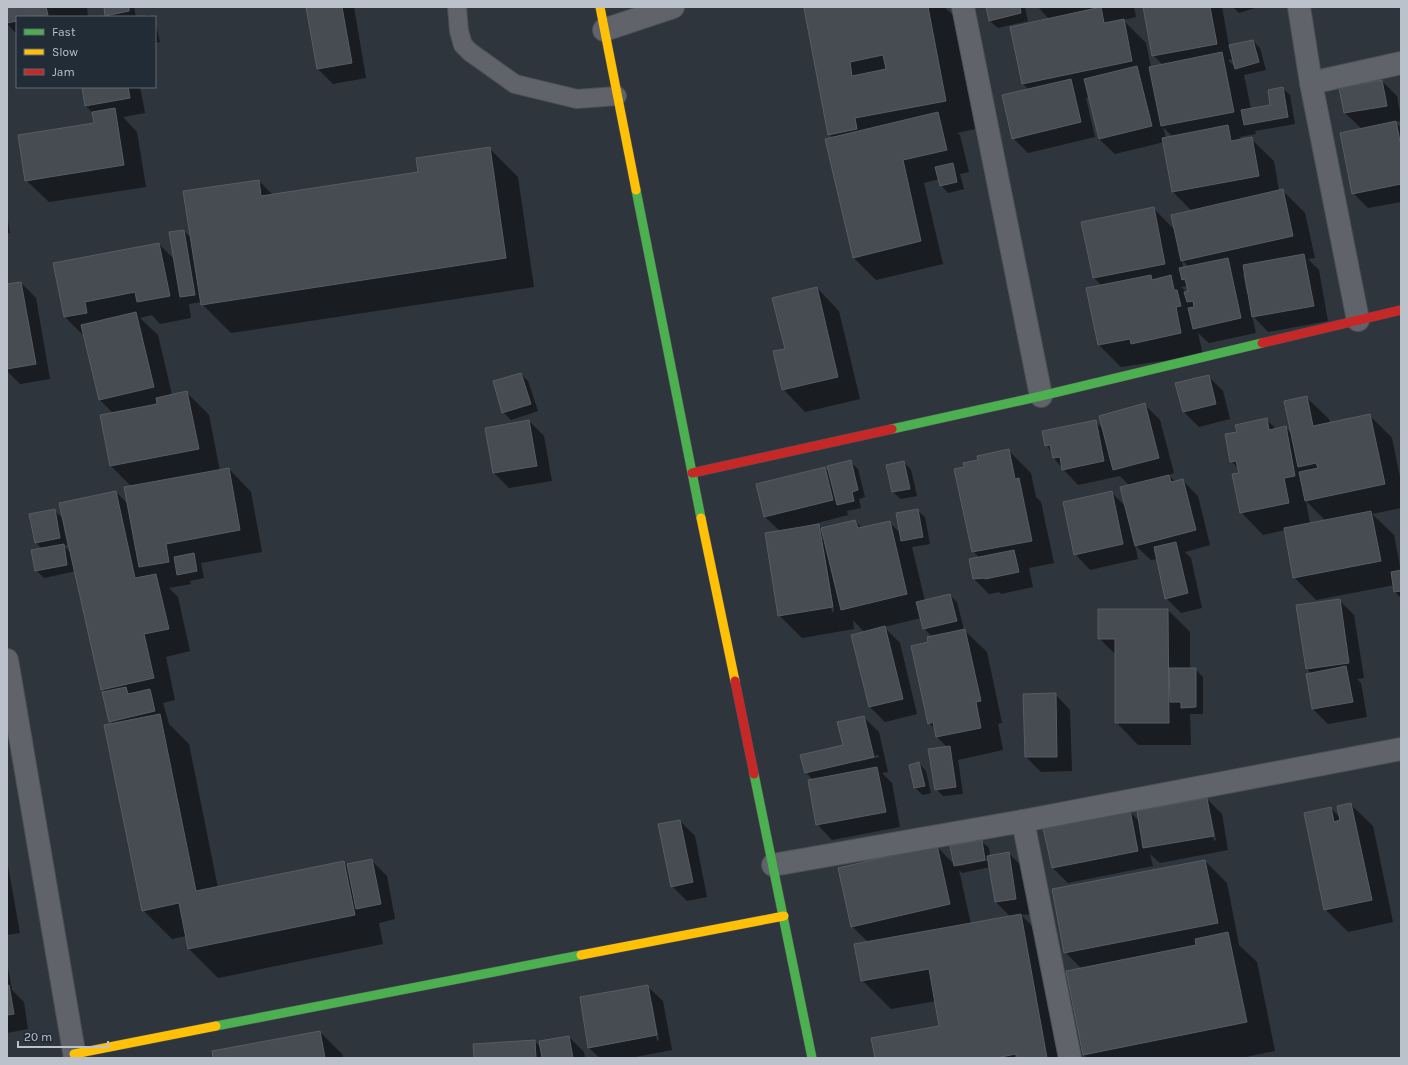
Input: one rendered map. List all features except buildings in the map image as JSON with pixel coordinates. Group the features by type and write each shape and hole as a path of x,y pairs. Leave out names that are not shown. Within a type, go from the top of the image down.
{"street":[{"path":"600,7 692,474 812,1058"},
{"path":"604,30 673,7"},
{"path":"963,7 1041,396"},
{"path":"1299,7 1311,83 1358,320"},
{"path":"1311,83 1401,63"},
{"path":"692,474 1041,396 1401,310"},
{"path":"7,660 13,735 75,1056 784,916"},
{"path":"773,865 1023,821 1401,748"},
{"path":"1023,821 1070,1058"}],"lane":[{"path":"457,7 459,31 463,45 470,52 515,84 577,99 617,96"}],"traffic: fast":[{"path":"636,190 701,518"},
{"path":"892,429 1041,396 1262,343"},
{"path":"754,774 812,1058"},
{"path":"216,1026 581,955"}],"traffic: slow":[{"path":"600,7 636,190"},
{"path":"701,518 735,681"},
{"path":"581,955 784,916"},
{"path":"74,1054 216,1026"}],"traffic: jam":[{"path":"1262,343 1401,310"},
{"path":"692,473 892,429"},
{"path":"735,681 754,774"}]}
